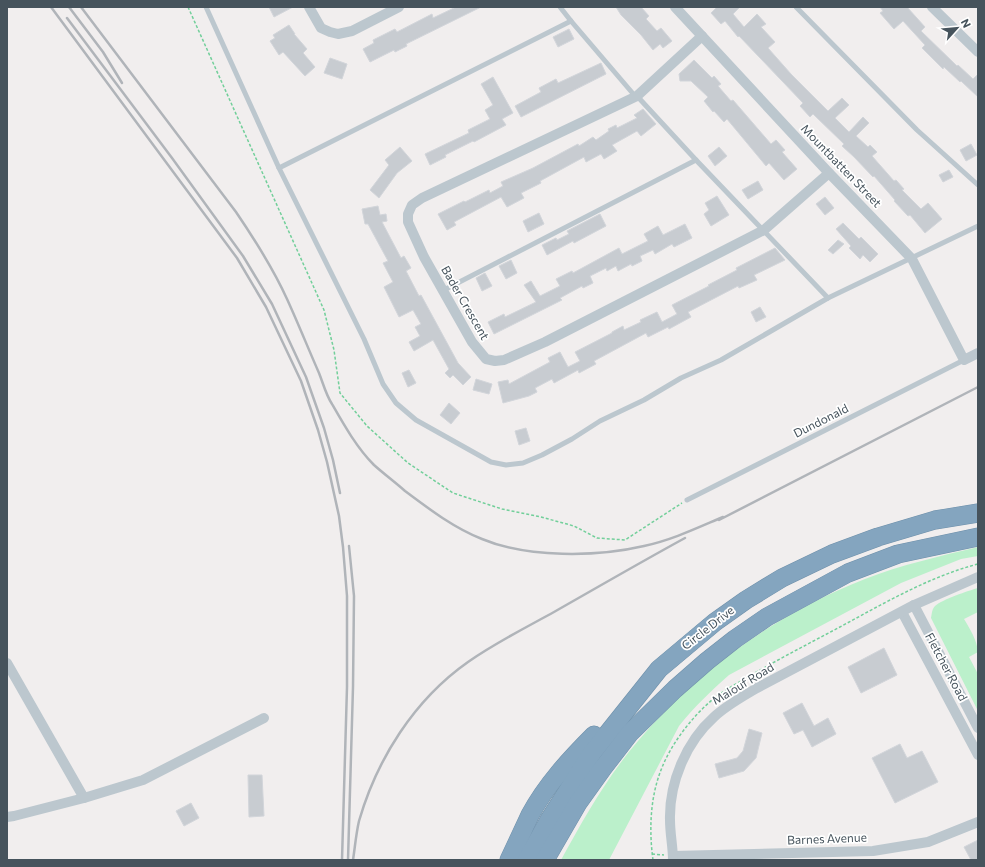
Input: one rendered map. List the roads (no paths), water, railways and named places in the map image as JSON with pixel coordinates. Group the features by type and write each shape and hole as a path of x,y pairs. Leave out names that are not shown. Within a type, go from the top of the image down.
{"highway":[{"name":"Circle Drive","path":"527,860 549,820 592,753 658,669 715,622 746,600 782,578 832,554 878,536 935,520 978,513"},
{"path":"545,860 578,803 630,733 675,689 735,639 767,617 848,573 898,554 978,537"},
{"path":"509,860 531,814 550,785 574,755 658,669"}],"street":[{"path":"309,7 321,28 338,34 352,31 399,7"},
{"name":"Mountbatten Street","path":"675,7 829,173 912,259 964,360"},
{"path":"932,7 978,52"},
{"name":"Bader Crescent","path":"702,36 636,96 422,198 412,205 408,214 408,222 424,257 442,290 479,352 486,359 495,361 504,360 545,342 764,230 829,173"},
{"path":"964,360 978,353"},
{"name":"Malouf Road","path":"673,858 670,820 672,796 680,765 698,733 714,717 740,698 914,605 978,577"},
{"name":"Fletcher Road","path":"914,605 978,728"},
{"name":"Fletcher Road","path":"902,612 978,755"},
{"path":"7,663 84,798"},
{"path":"7,816 14,816 84,798 143,780 264,718"},
{"name":"Barnes Avenue","path":"673,858 813,856 873,850 928,842 978,822"}],"lane":[{"path":"206,7 279,168 364,339 383,384 396,403 416,420 491,462 506,465 523,463 542,455 606,418 644,400 681,378 721,360 828,298 978,226"},
{"path":"560,7 571,22 636,96 828,298"},
{"path":"796,7 917,130 978,184"},
{"path":"279,168 571,22"},
{"path":"442,290 696,160"},
{"name":"Dundonald","path":"687,500 964,360"}],"railway":[{"path":"51,7 237,258 266,307 301,381 318,430 339,516 347,596 347,687 342,860"},
{"path":"69,7 103,52 122,83"},
{"path":"81,7 236,212 276,276 295,317 328,397 346,428 356,444 374,465 405,491 442,518 472,535 520,550 562,554 605,552 644,546 684,533 723,517"},
{"path":"67,18 243,256 272,304 306,377 324,428 340,493"},
{"path":"719,520 978,387"},
{"path":"353,860 359,821 376,775 400,732 431,694 449,677 489,648 685,538"},
{"path":"348,860 354,596 349,546"}]}
